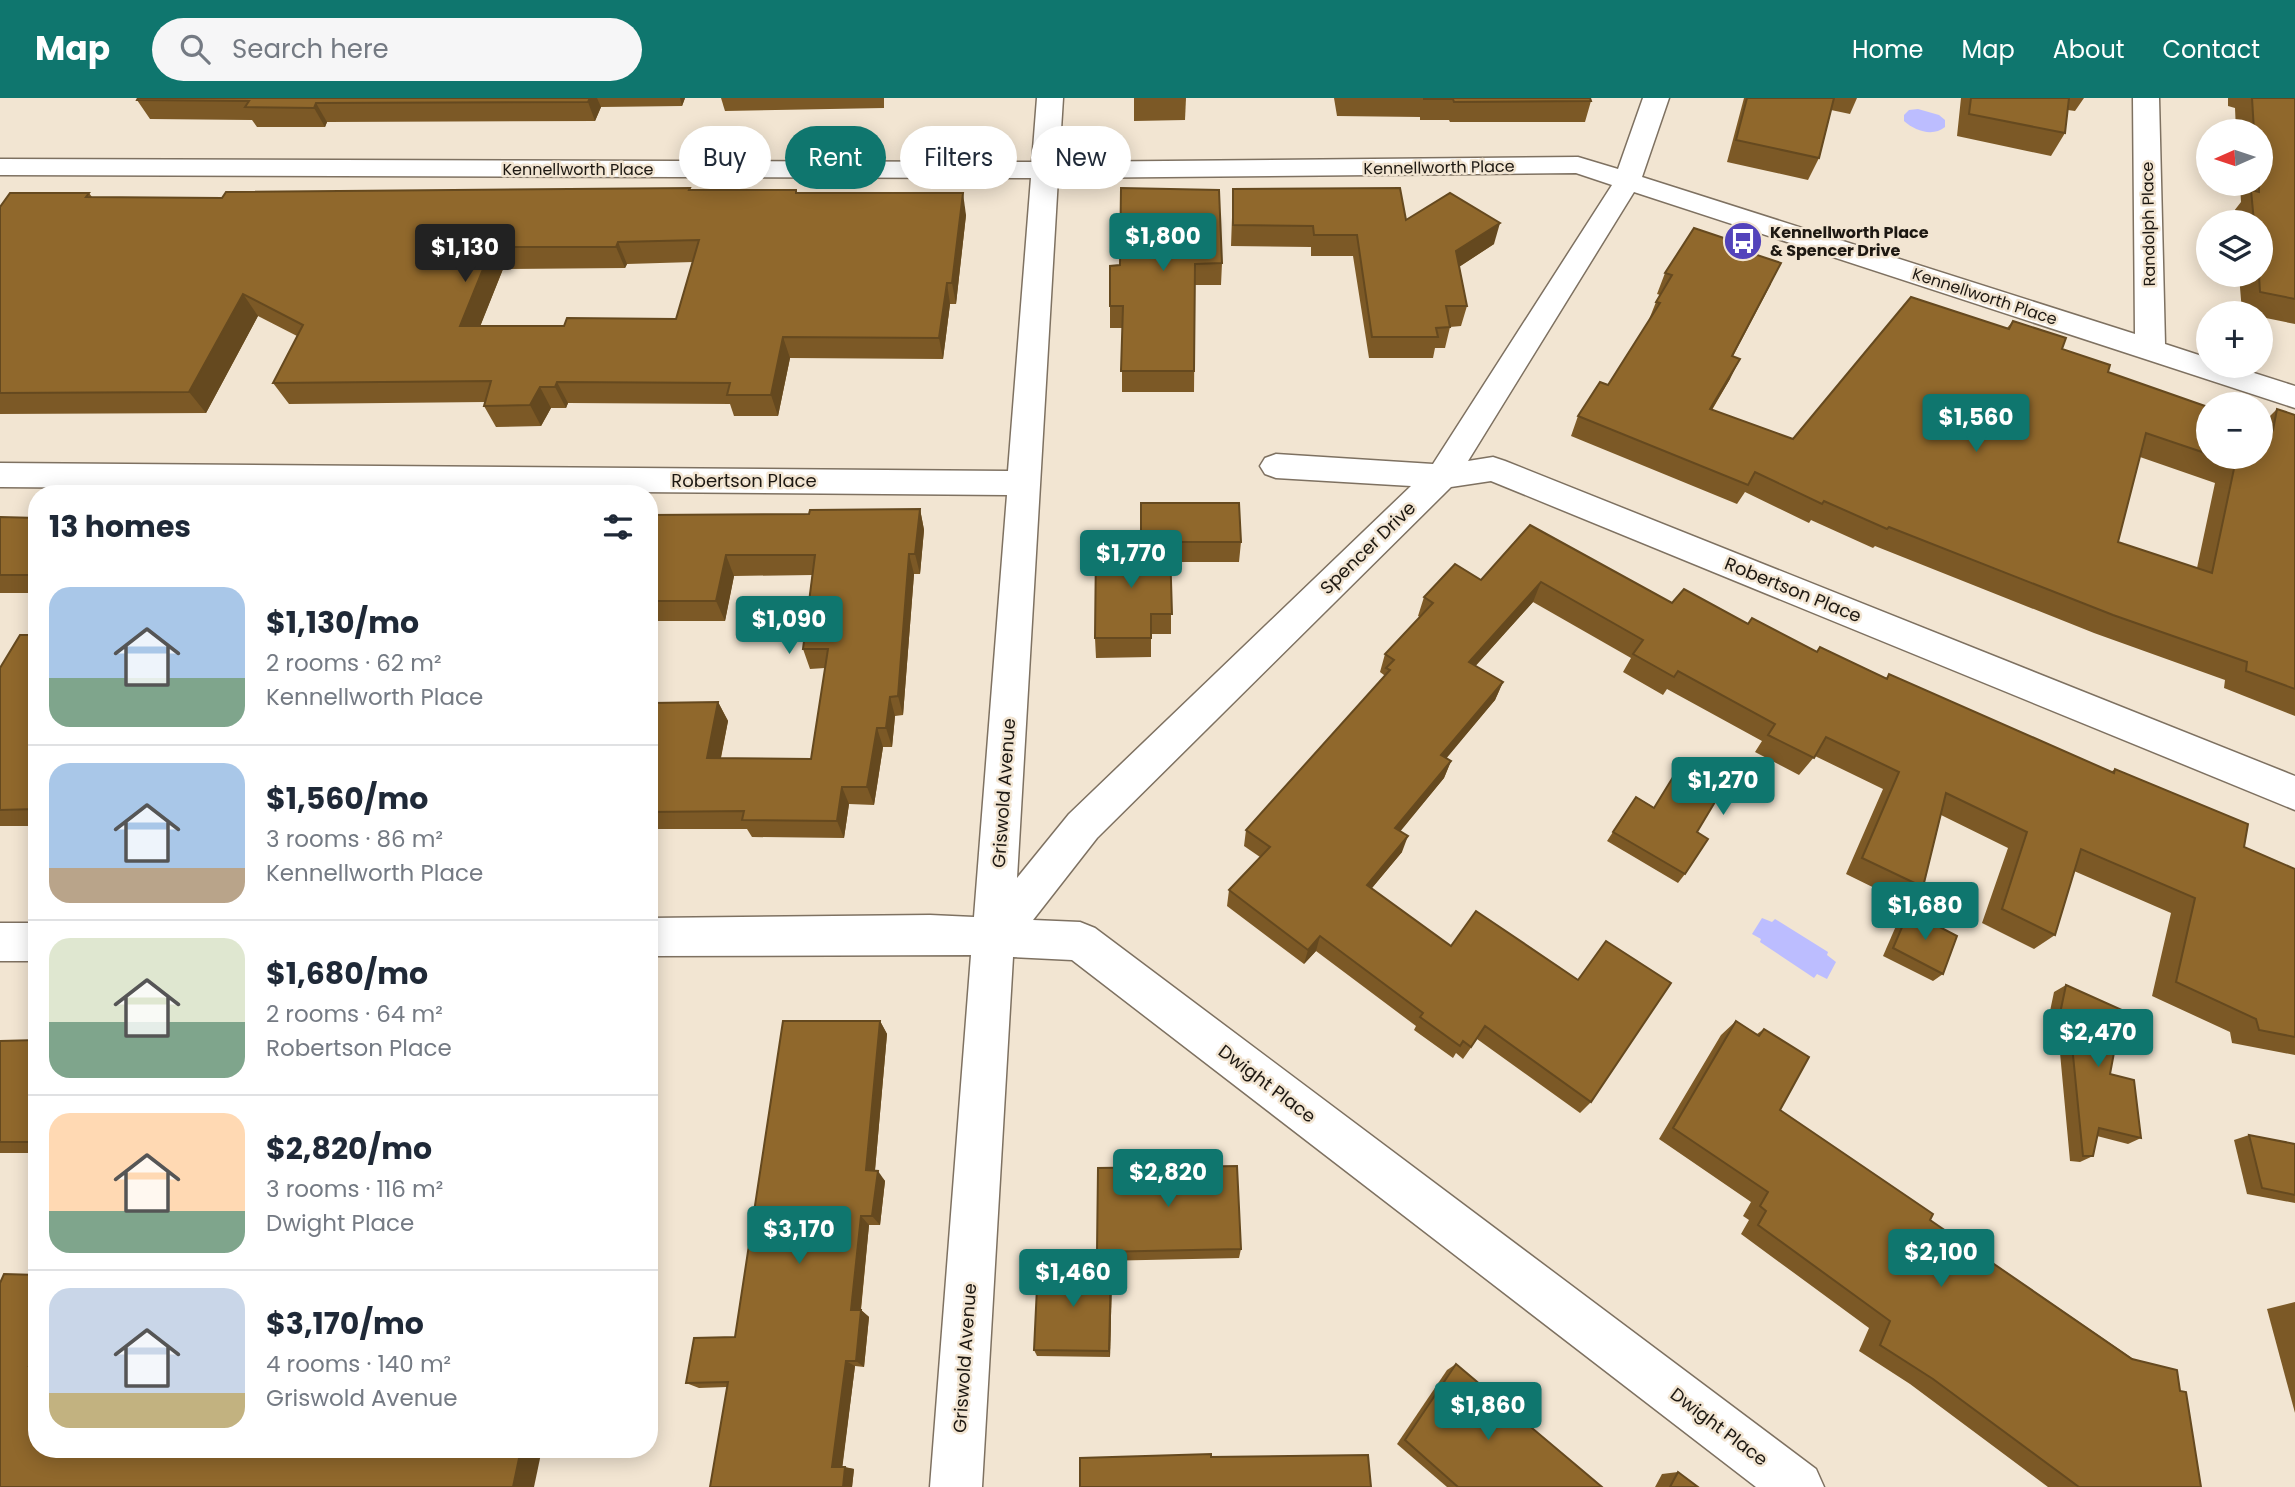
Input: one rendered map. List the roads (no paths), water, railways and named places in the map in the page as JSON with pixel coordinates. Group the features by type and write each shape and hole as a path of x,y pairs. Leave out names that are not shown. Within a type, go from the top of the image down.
{"street":[{"name":"Griswold Avenue","path":"1048,126 1050,98"},
{"name":"Spencer Drive","path":"995,936 1083,826 1441,476 1626,182 1657,98"},
{"name":"Randolph Place","path":"2146,98 2150,349"},
{"name":"Kennellworth Place","path":"1131,169 1578,165 2295,397"},
{"name":"Kennellworth Place","path":"0,167 1031,170"},
{"name":"Griswold Avenue","path":"956,1487 1045,189"},
{"name":"Robertson Place","path":"1276,466 1441,476 1493,469 2295,793"},
{"name":"Robertson Place","path":"0,475 1026,483"},
{"name":"Dwight Place","path":"658,937 930,934 1080,941 1798,1487"},
{"path":"0,942 28,942"}],"water":[{"path":"1918,109 1939,115 1945,120 1945,127 1935,132 1913,128 1904,121 1904,115 1909,110"},
{"path":"1762,918 1772,922 1775,919 1828,952 1827,955 1836,962 1827,979 1817,974 1814,978 1760,942 1761,939 1752,934"}],"place":[{"name":"Kennellworth Place & Spencer Drive","path":"1743,241"}]}
